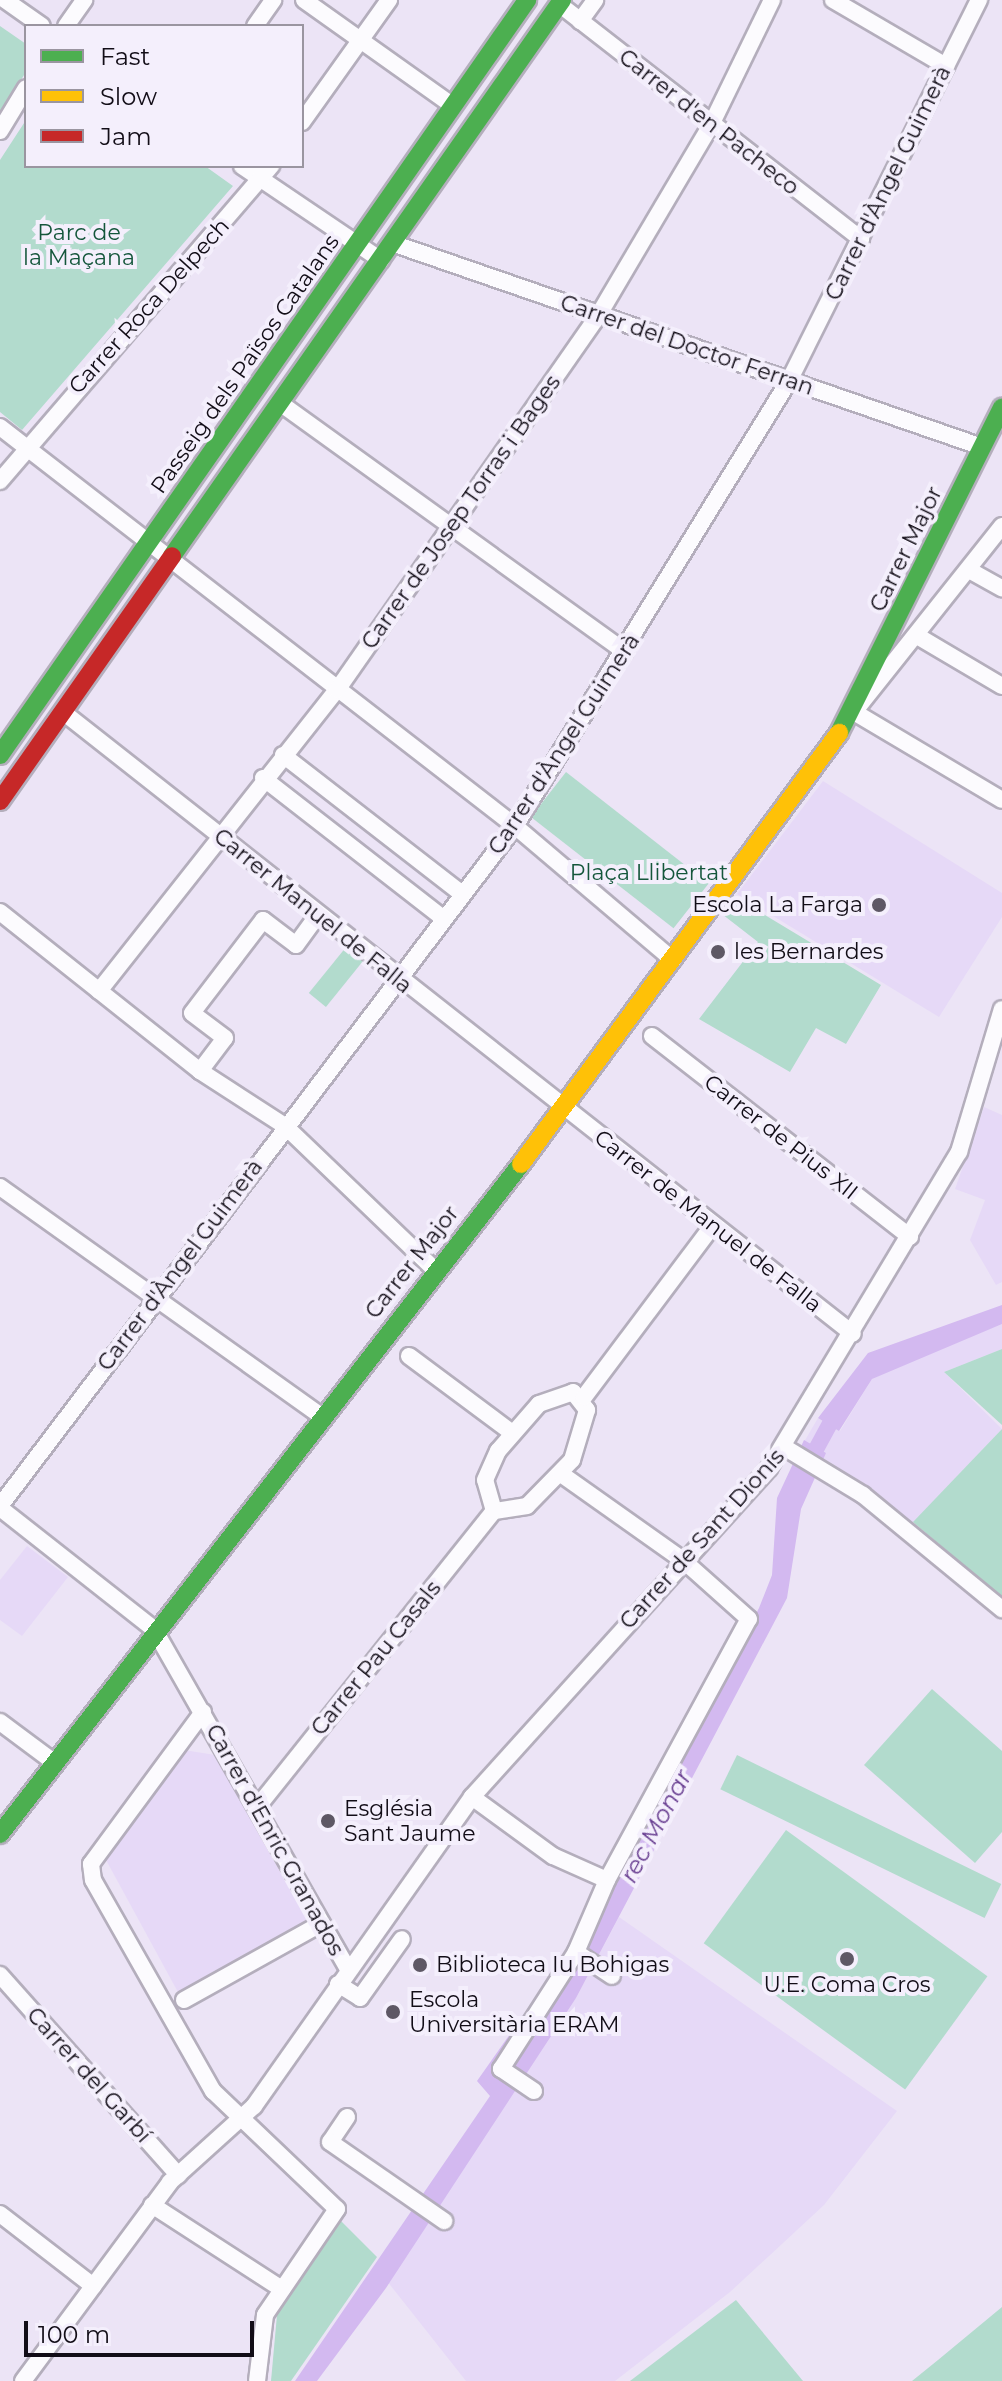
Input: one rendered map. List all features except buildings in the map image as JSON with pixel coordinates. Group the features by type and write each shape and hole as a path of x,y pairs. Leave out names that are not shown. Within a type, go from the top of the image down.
{"main road":[{"name":"Passeig dels Països Catalans","path":"0,755 527,0"},
{"path":"0,801 560,2"},
{"name":"Carrer Major","path":"0,1834 154,1629 564,1108 854,712 1002,407"}],"street":[{"path":"5,0 39,24"},
{"path":"67,24 84,0"},
{"path":"256,24 273,0"},
{"path":"304,0 453,106"},
{"path":"304,119 389,0"},
{"path":"580,21 595,0"},
{"name":"Carrer de Josep Torras i Bages","path":"99,991 217,833 337,690 598,316 711,125 772,0"},
{"path":"833,0 946,66"},
{"name":"Carrer d'Àngel Guimerà","path":"0,1507 396,977 515,826 625,652 790,379 979,0"},
{"name":"Carrer d'en Pacheco","path":"560,2 711,125 861,239"},
{"path":"0,131 24,91"},
{"path":"266,173 381,260"},
{"name":"Carrer Roca Delpech","path":"0,481 26,444 266,173"},
{"name":"Carrer del Doctor Ferran","path":"392,243 982,447"},
{"path":"280,403 449,529 625,652"},
{"path":"0,427 26,444 149,545 515,826 673,960"},
{"name":"Carrer Major","path":"854,712 919,637 1002,526"},
{"path":"967,573 1002,588"},
{"path":"919,637 1002,686"},
{"name":"Carrer Manuel de Falla","path":"63,712 564,1108"},
{"path":"854,712 1002,800"},
{"path":"283,755 462,894"},
{"path":"263,778 443,918"},
{"path":"0,912 200,1071 285,1126 436,1271"},
{"path":"200,1071 225,1038 192,1013 263,920 296,945 318,915"},
{"name":"Carrer de Sant Dionís","path":"23,2381 152,2205 178,2175 241,2116 472,1797 788,1449 959,1152 1002,1009"},
{"name":"Carrer de Pius XII","path":"652,1036 910,1237"},
{"name":"Carrer de Manuel de Falla","path":"564,1108 853,1334"},
{"path":"0,1187 321,1416"},
{"path":"584,1397 550,1394 511,1432 485,1480 494,1511 527,1506 561,1474 583,1436 584,1397 713,1225"},
{"path":"409,1356 511,1432"},
{"path":"788,1449 825,1472 1002,1609"},
{"path":"528,2087 501,2069 576,1952 607,1880 749,1619 684,1561 561,1474"},
{"path":"0,1507 154,1629"},
{"name":"Carrer Pau Casals","path":"259,1805 494,1511"},
{"name":"Carrer d'Enric Granados","path":"154,1629 259,1805 343,1977"},
{"path":"203,1712 91,1864 93,1880 213,2091 337,2209 265,2315 257,2381"},
{"path":"0,1722 55,1763"},
{"path":"472,1797 553,1856 607,1880"},
{"path":"184,2000 315,1927"},
{"path":"343,1977 360,1998 402,1939"},
{"path":"576,1952 605,1971"},
{"name":"Carrer del Garbí","path":"0,1975 178,2175"},
{"path":"347,2117 330,2142 440,2218"},
{"path":"152,2205 282,2289"},
{"path":"0,2214 93,2286"}],"shaded area":[{"name":"Escola La Farga","path":"823,781 1002,893 1002,917 939,1017 737,894"},
{"path":"984,1107 1002,1115 1002,1282 996,1285 970,1240 985,1200 955,1189"},
{"path":"1002,1324 1002,1349 944,1372 1002,1429 905,1531 797,1454 818,1418 840,1431 872,1379 890,1367"},
{"path":"27,1546 68,1577 22,1636 0,1620 0,1580"},
{"path":"184,1750 215,1755 309,1924 179,1994 106,1860 107,1847"},
{"path":"619,1917 897,2111 824,2205 730,2292 615,2381 466,2381 387,2281 576,1998"}],"green space":[{"path":"0,26 24,43 24,75 0,113"},
{"name":"Parc de la Maçana","path":"24,123 24,168 208,168 233,186 22,430 0,412 0,160"},
{"name":"Plaça Llibertat","path":"566,772 709,883 674,928 531,817"},
{"path":"730,894 881,985 846,1044 816,1028 790,1072 699,1019 758,942 718,911"},
{"path":"351,941 368,955 326,1007 309,993"},
{"path":"1002,1349 1002,1425 944,1372"},
{"path":"1002,1429 1002,1598 913,1522"},
{"path":"932,1689 1002,1751 1002,1832 975,1863 864,1765"},
{"path":"737,1755 1001,1884 985,1918 720,1789"},
{"name":"U.E. Coma Cros","path":"786,1830 987,1976 905,2090 704,1943"},
{"path":"339,2219 377,2257 291,2381 271,2381 277,2315"},
{"path":"736,2300 803,2381 630,2381"},
{"path":"1002,2307 1002,2381 912,2381 938,2360"}],"water":[{"path":"1002,1305 1002,1324 872,1379 839,1431 818,1418 868,1353"},
{"path":"804,1440 826,1453 801,1509 787,1598 576,1998 386,2288 317,2381 295,2381 490,2096 477,2081 569,1950 583,1947 759,1608 772,1575 777,1498"}],"waterway":[{"name":"rec Monar","path":"808,1464 839,1407"}],"traffic: fast":[{"path":"0,755 527,0"},
{"path":"172,556 562,0"},
{"path":"839,733 1002,407"},
{"path":"0,1834 521,1164"}],"traffic: slow":[{"path":"521,1164 839,733"}],"traffic: jam":[{"path":"0,801 172,556"}],"place":[{"name":"Escola La Farga","path":"879,905"},
{"name":"les Bernardes","path":"718,952"},
{"name":"Església Sant Jaume","path":"328,1821"},
{"name":"U.E. Coma Cros","path":"847,1959"},
{"name":"Biblioteca Iu Bohigas","path":"420,1965"},
{"name":"Escola Universitària ERAM","path":"393,2012"}]}
